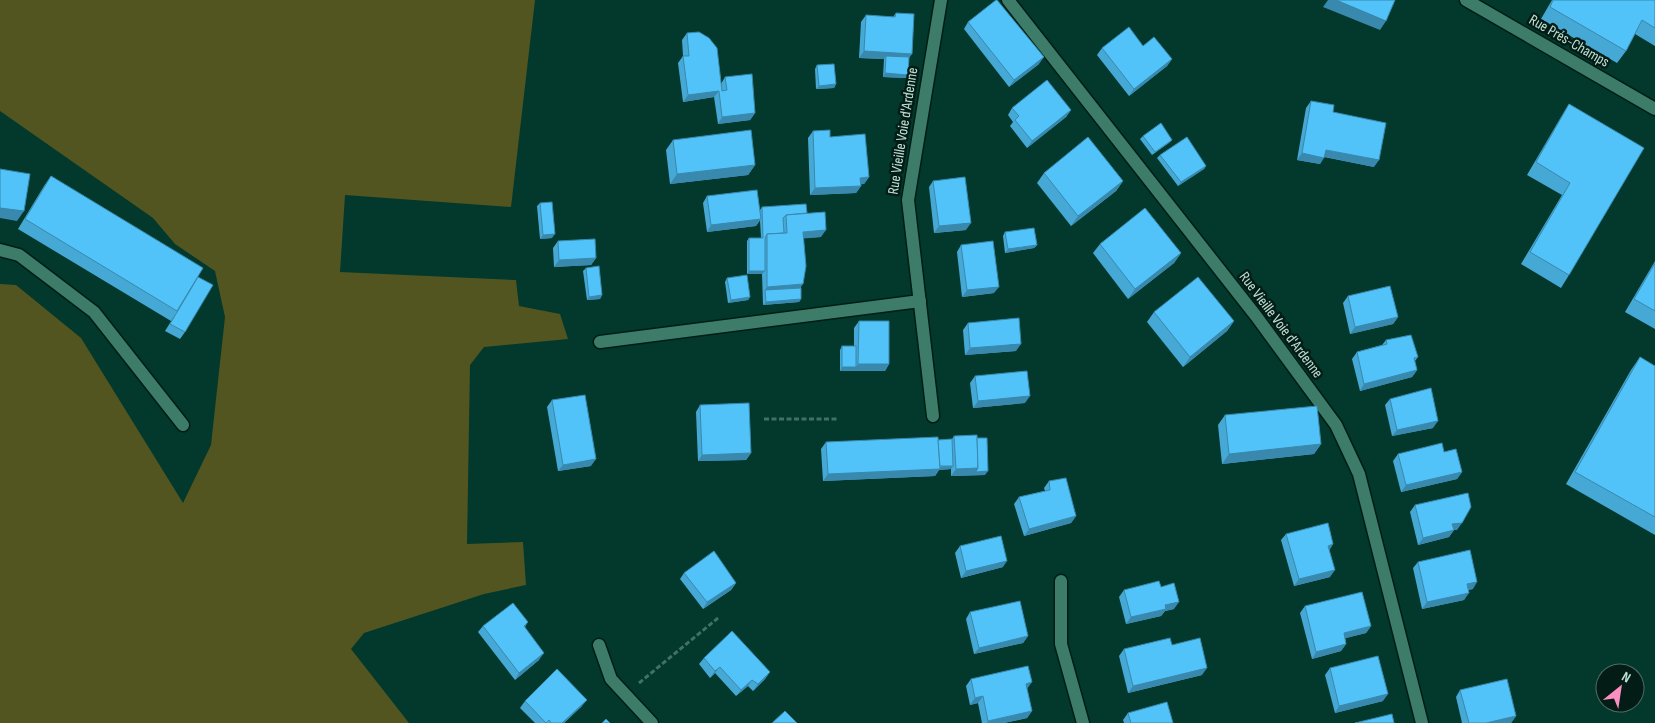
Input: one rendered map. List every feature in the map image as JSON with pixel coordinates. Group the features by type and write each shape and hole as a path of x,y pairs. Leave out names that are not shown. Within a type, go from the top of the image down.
{"street":[{"name":"Rue Vieille Voie d'Ardenne","path":"933,416 908,200 941,0"},
{"name":"Rue Vieille Voie d'Ardenne","path":"1008,0 1256,316 1336,425 1359,474 1422,723"},
{"name":"Rue Prés-Champs","path":"1466,0 1655,109"},
{"path":"0,250 19,254 94,312 183,425"},
{"path":"600,342 920,301"},
{"path":"1061,581 1062,644 1083,723"},
{"path":"599,644 611,680 652,723"}],"path":[{"path":"764,419 838,419"},
{"path":"624,694 718,618"}],"green space":[{"path":"0,0 535,0 511,207 345,195 340,272 516,280 519,306 560,314 568,339 484,347 470,365 467,544 523,542 526,585 484,594 364,633 351,649 409,723 0,723 0,284 16,285 81,338 183,503 211,445 225,317 215,271 175,244 153,218 0,111"}],"building":[{"path":"996,0 1044,57 1014,80 968,22"},
{"path":"1336,0 1395,0 1386,21"},
{"path":"1553,0 1655,0 1655,28 1642,20 1626,51 1550,7"},
{"path":"896,13 914,14 912,54 864,51 866,15 895,17"},
{"path":"1129,27 1143,46 1154,37 1172,59 1134,89 1102,48"},
{"path":"699,32 709,38 717,48 722,91 727,90 725,77 752,74 755,113 722,117 719,91 688,95 683,56 689,56 687,33"},
{"path":"886,56 909,57 908,75 885,73"},
{"path":"834,64 836,84 819,86 817,65"},
{"path":"1047,80 1071,110 1032,141 1015,120 1019,116 1012,108"},
{"path":"1311,101 1334,105 1333,112 1386,123 1379,160 1326,150 1324,158 1302,153"},
{"path":"1569,104 1644,148 1569,275 1530,252 1570,183 1536,162"},
{"path":"1161,123 1172,140 1155,152 1143,136"},
{"path":"751,130 755,165 677,174 673,140"},
{"path":"830,130 830,137 865,134 869,177 860,178 861,186 815,188 813,131"},
{"path":"1088,137 1123,181 1078,216 1044,173"},
{"path":"1187,137 1206,166 1181,182 1160,155"},
{"path":"0,169 30,174 24,211 0,208"},
{"path":"51,176 203,268 177,311 25,219"},
{"path":"965,177 971,223 939,226 933,181"},
{"path":"757,190 761,219 711,225 707,196"},
{"path":"552,202 555,234 543,235 540,203"},
{"path":"806,204 807,213 786,215 783,218 784,233 767,234 765,238 765,271 749,271 749,238 763,238 762,207"},
{"path":"1145,208 1181,253 1135,289 1100,244"},
{"path":"825,212 826,230 803,232 806,266 803,284 767,287 767,234 787,233 786,215"},
{"path":"1034,228 1037,245 1008,249 1005,232"},
{"path":"595,239 596,258 559,260 558,241"},
{"path":"993,241 999,287 967,290 961,245"},
{"path":"1655,263 1655,311 1634,299"},
{"path":"599,266 602,295 589,297 586,268"},
{"path":"747,275 750,297 731,300 727,278"},
{"path":"198,277 213,285 185,332 170,324"},
{"path":"1198,277 1234,321 1190,357 1154,312"},
{"path":"1390,286 1398,317 1355,327 1348,296"},
{"path":"801,288 801,299 766,302 765,290"},
{"path":"1019,318 1021,344 970,348 968,323"},
{"path":"859,321 889,321 889,364 858,364"},
{"path":"1411,335 1418,357 1414,358 1417,370 1364,384 1357,352 1387,344 1386,340"},
{"path":"842,346 856,346 856,367 842,367"},
{"path":"1640,357 1655,366 1655,517 1575,472"},
{"path":"1027,371 1030,396 978,401 975,376"},
{"path":"1431,388 1438,421 1397,430 1390,399"},
{"path":"585,395 596,459 563,465 552,400"},
{"path":"749,403 751,453 702,455 700,405"},
{"path":"1317,406 1321,444 1229,454 1225,415"},
{"path":"977,435 978,468 956,469 954,436"},
{"path":"938,437 940,469 828,474 826,442"},
{"path":"977,438 987,438 988,471 976,472 978,468"},
{"path":"952,439 953,466 940,466 938,440"},
{"path":"1442,443 1444,452 1456,449 1462,472 1406,485 1398,454"},
{"path":"1066,478 1076,516 1029,529 1019,497 1050,490 1049,481"},
{"path":"1468,493 1471,507 1462,523 1452,524 1454,530 1423,538 1415,505"},
{"path":"1328,523 1333,544 1328,546 1335,570 1299,579 1286,534"},
{"path":"1001,536 1007,561 966,571 960,546"},
{"path":"1470,550 1477,582 1467,584 1469,593 1427,602 1418,562"},
{"path":"714,551 736,583 707,602 684,573"},
{"path":"1159,581 1161,587 1174,583 1179,602 1165,605 1166,609 1131,617 1124,590"},
{"path":"1362,592 1371,626 1344,633 1346,644 1316,652 1305,606"},
{"path":"1020,601 1028,636 979,648 970,612"},
{"path":"513,603 528,622 524,626 544,653 519,673 483,626"},
{"path":"732,631 770,672 758,684 752,680 741,690 720,667 715,671 704,658"},
{"path":"1170,638 1172,645 1200,638 1207,668 1133,686 1124,649"},
{"path":"1378,656 1388,694 1339,706 1330,668"},
{"path":"1028,666 1032,682 1026,684 1032,711 988,721 983,696 975,698 971,679"},
{"path":"557,669 587,700 562,723 551,723 549,720 546,723 525,701"},
{"path":"1507,679 1516,716 1486,723 1469,723 1460,690"},
{"path":"1167,702 1173,723 1131,723 1128,713"},
{"path":"785,711 797,723 772,723"},
{"path":"1392,714 1394,723 1355,723"},
{"path":"606,719 610,723 602,723"}]}
